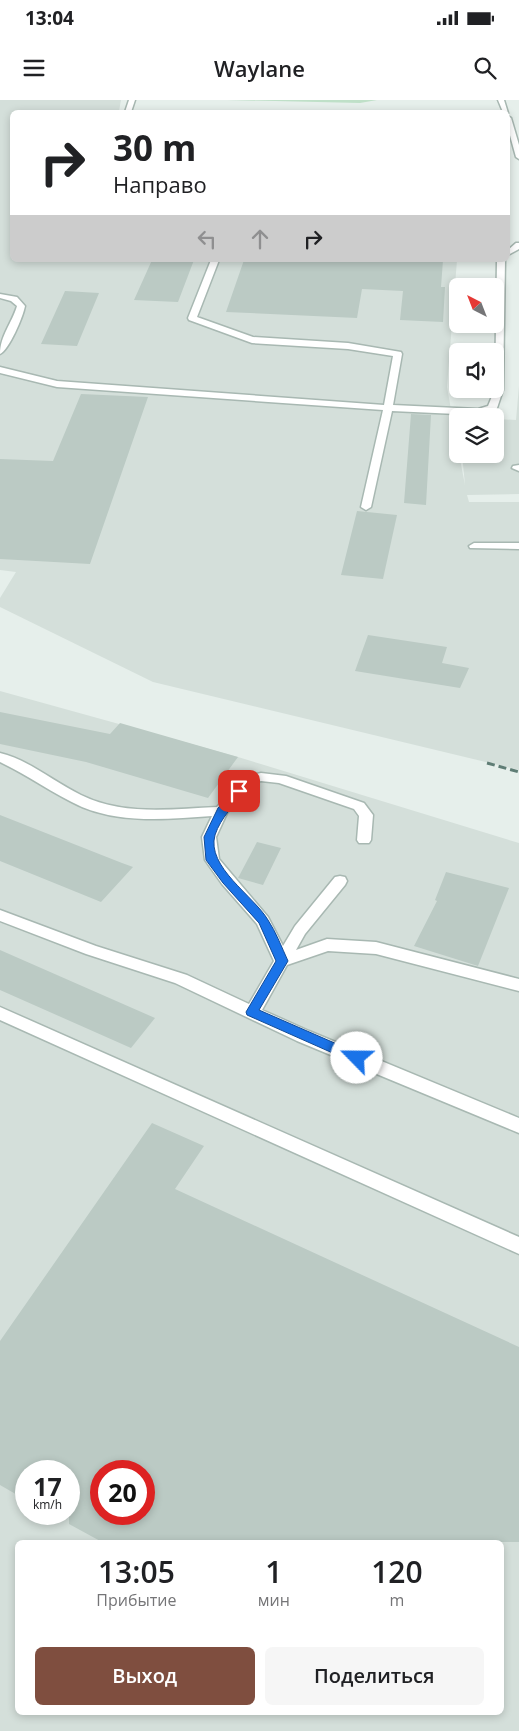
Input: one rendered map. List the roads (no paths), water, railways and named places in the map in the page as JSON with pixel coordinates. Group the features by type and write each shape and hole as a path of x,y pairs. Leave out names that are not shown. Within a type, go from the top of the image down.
{"street":[{"path":"510,126 519,157"},
{"path":"510,148 517,149"},
{"path":"214,262 192,318 252,340 348,346 398,354 366,507"},
{"path":"0,370 33,380 57,384 388,408 478,412 492,408 498,390 501,262"},
{"path":"0,296 14,299 21,306 18,318 8,332 0,351"},
{"path":"474,546 519,546"},
{"path":"0,757 24,767 66,794 90,805 117,811 158,815 221,811"},
{"path":"282,961 263,921 212,860 209,837 221,811 248,780 261,777 280,779 359,806 366,815 364,840"},
{"path":"252,1012 300,930 340,880"},
{"path":"0,915 91,950 181,979 303,1036 519,1126"},
{"path":"282,961 327,944 376,948 519,986"},
{"path":"0,1013 519,1246"}],"railway":[{"path":"487,763 519,772"}]}
